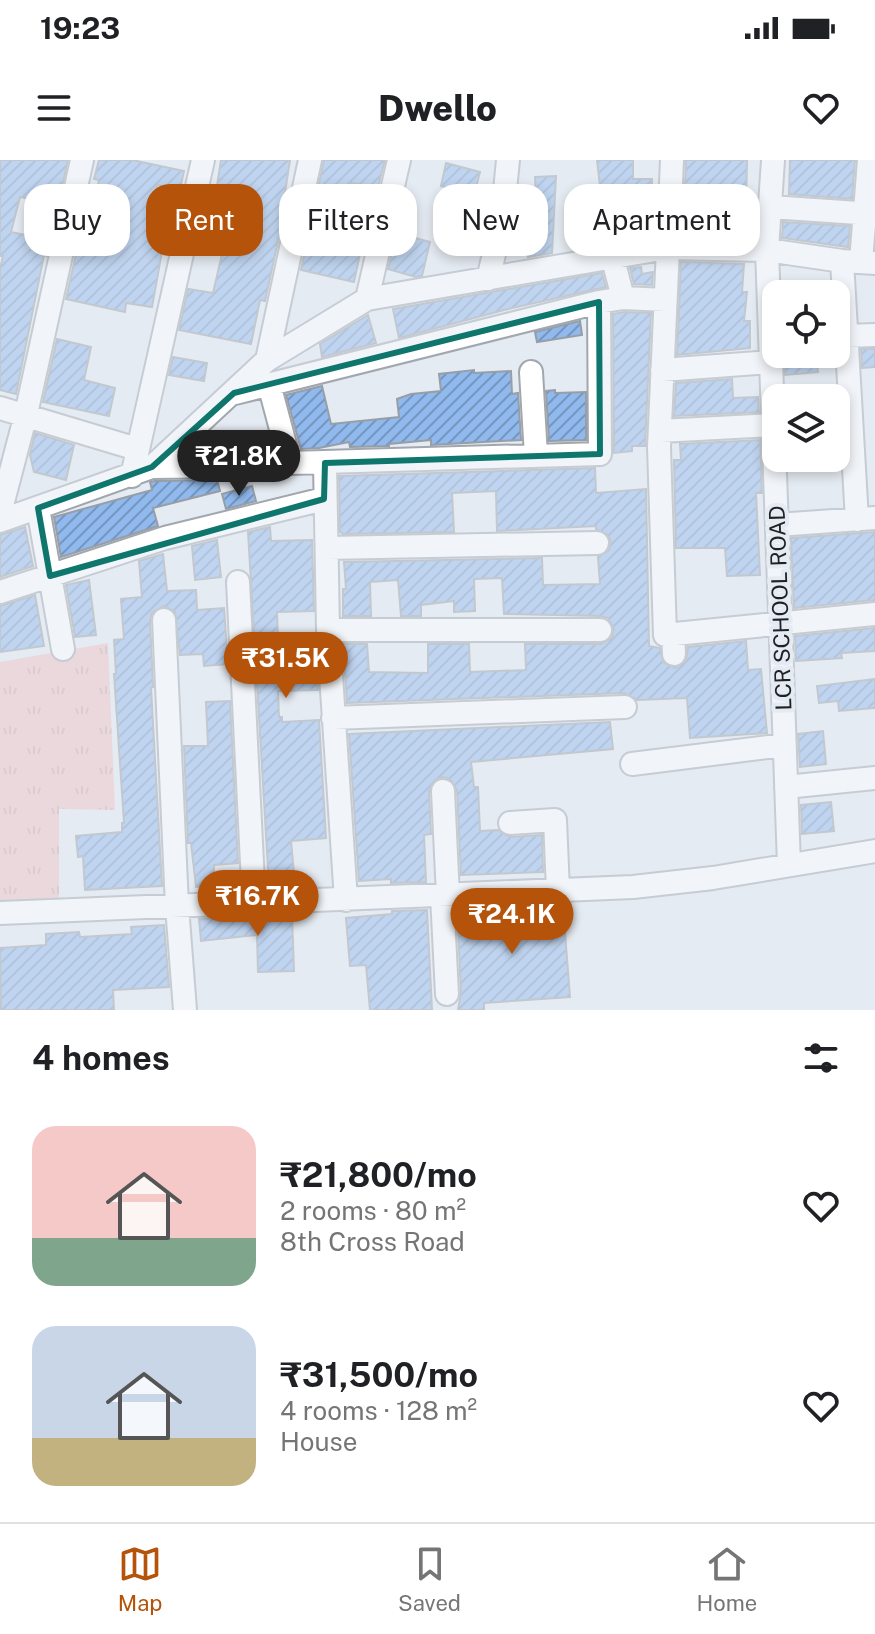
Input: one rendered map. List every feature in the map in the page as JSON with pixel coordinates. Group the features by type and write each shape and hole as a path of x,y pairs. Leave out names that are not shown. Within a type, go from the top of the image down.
{"street":[{"path":"0,513 26,414 82,160"},
{"path":"142,471 137,449 203,160"},
{"path":"305,184 310,160"},
{"path":"394,184 399,160"},
{"path":"488,279 502,221 508,160"},
{"path":"671,184 672,160"},
{"name":"LCR SCHOOL ROAD","path":"768,280 773,160"},
{"path":"850,315 870,217 869,160"},
{"path":"771,207 858,213 870,217"},
{"path":"760,250 860,262"},
{"path":"267,360 289,256"},
{"path":"367,299 377,256"},
{"path":"142,471 234,393 267,360 367,299 628,256"},
{"path":"667,256 660,431 665,635 674,644 780,622 875,614"},
{"path":"613,259 623,298"},
{"path":"234,393 599,302 623,298 665,300"},
{"path":"267,467 290,463 600,454 599,302"},
{"path":"850,336 875,335"},
{"path":"662,370 762,363"},
{"path":"777,525 866,519 849,368"},
{"path":"531,372 536,456"},
{"path":"269,384 290,463"},
{"path":"0,408 137,449"},
{"path":"660,431 762,426"},
{"path":"325,463 328,630 346,900"},
{"path":"0,521 142,471 233,466"},
{"name":"LCR SCHOOL ROAD","path":"775,472 789,865"},
{"path":"0,592 165,538 324,499"},
{"path":"38,508 63,649"},
{"path":"327,548 597,543"},
{"path":"238,582 254,903"},
{"path":"164,620 185,1010"},
{"path":"328,630 600,630"},
{"path":"333,718 625,707"},
{"path":"632,764 784,745"},
{"path":"786,787 875,778"},
{"path":"443,791 447,994"},
{"path":"510,823 555,820 558,891"},
{"path":"0,913 558,891 700,880 875,851"}],"highlighted area":[{"path":"599,302 600,454 325,463 324,499 50,576 38,508 152,467 234,393"}],"green space":[{"path":"108,643 115,810 59,809 59,898 0,901 0,662"}],"building":[{"path":"0,160 68,160 63,184 24,184 24,198 20,197 11,232 24,235 24,256 44,256 16,394 0,390 0,269 3,256 0,256"},
{"path":"99,160 132,160 184,171 181,184 146,184 146,256 161,256 152,307 126,303 125,312 66,299 76,256 130,256 130,184 98,184 99,180 94,179"},
{"path":"221,160 290,160 286,184 279,184 279,237 265,301 260,300 251,344 179,330 188,289 213,293 222,256 263,256 263,184 217,184"},
{"path":"324,160 385,160 379,184 319,184"},
{"path":"597,160 633,160 633,179 652,179 652,184 600,184"},
{"path":"686,160 747,160 746,184 685,184"},
{"path":"790,160 855,160 852,199 789,194"},
{"path":"446,163 480,172 477,184 441,184"},
{"path":"556,176 552,253 548,254 548,184 535,184 535,177"},
{"path":"783,222 850,226 848,247 782,238"},
{"path":"417,238 430,242 422,276 388,269 391,256 417,256"},
{"path":"304,256 360,256 354,282 301,270"},
{"path":"681,262 744,264 742,292 747,292 744,321 750,321 750,348 677,355"},
{"path":"641,267 642,274 653,272 652,285 634,284 630,268"},
{"path":"602,273 606,287 399,338 393,309"},
{"path":"651,313 645,446 632,446 632,451 614,453 613,314"},
{"path":"368,315 376,343 322,357 320,344"},
{"path":"580,321 582,335 537,342 535,332"},
{"path":"57,339 91,347 84,380 115,388 109,416 43,402"},
{"path":"861,349 875,349 875,367 862,368"},
{"path":"173,357 207,363 204,381 169,375"},
{"path":"785,368 818,368 818,372 785,375"},
{"path":"474,370 474,373 511,371 512,394 518,393 521,440 431,445 431,440 350,447 349,442 301,449 286,395 322,386 331,424 399,417 397,399 411,394 441,391 439,374"},
{"path":"732,379 733,398 758,397 759,412 674,416 676,383"},
{"path":"555,390 555,393 586,392 586,440 549,441 546,391"},
{"path":"35,433 74,445 66,480 34,472 30,455"},
{"path":"760,440 762,493 756,493 760,575 727,576 725,548 676,548 674,460 681,460 680,444"},
{"path":"595,468 596,493 646,489 649,646 660,648 663,662 675,668 686,661 688,647 746,641 748,670 761,669 767,733 690,738 687,698 637,700 624,693 347,703 343,644 367,644 369,672 428,673 428,644 469,644 470,672 526,670 525,644 601,644 612,638 614,629 608,618 601,616 504,614 502,578 474,579 475,611 454,612 454,601 421,605 421,616 401,616 398,580 370,582 371,616 343,616 343,589 346,589 344,562 542,558 543,585 600,584 598,557 609,550 611,542 608,535 596,526 497,531 496,491 452,493 454,532 343,534 340,532 339,476"},
{"path":"217,480 220,491 153,508 158,526 61,557 54,517 152,490 150,482"},
{"path":"252,486 256,501 226,509 222,494"},
{"path":"25,527 33,566 0,577 0,535"},
{"path":"270,527 271,541 312,540 314,611 277,612 278,638 314,637 318,690 278,691 279,717 282,717 282,722 319,720 326,838 291,841 295,884 269,885 248,532"},
{"path":"875,532 875,600 794,608 791,538"},
{"path":"217,540 221,577 195,580 192,546"},
{"path":"163,554 167,591 196,590 197,610 224,608 228,664 204,666 203,654 180,655 175,612 164,606 152,613 151,688 162,886 85,890 83,856 78,857 76,836 122,832 124,823 114,674 114,640 124,639 121,599 142,597 139,561"},
{"path":"89,580 96,635 75,637 66,585"},
{"path":"35,595 44,646 0,652 0,606"},
{"path":"875,628 875,651 841,653 842,658 796,661 795,636"},
{"path":"875,679 875,708 839,711 838,701 819,703 817,686"},
{"path":"230,701 238,863 214,865 214,886 196,887 191,843 188,843 184,746 208,746 206,702"},
{"path":"610,722 613,749 471,762 474,787 478,787 480,831 498,830 510,837 542,835 543,872 461,875 457,790 450,779 443,777 435,780 429,791 431,834 424,835 426,882 391,883 391,879 359,881 349,734"},
{"path":"823,731 826,764 800,767 798,734"},
{"path":"831,802 834,831 802,834 801,805"},
{"path":"479,907 479,913 563,907 570,997 484,1003 484,1010 458,1010 461,993 457,908"},
{"path":"427,910 432,1010 370,1010 366,965 350,966 346,918 392,914 392,911"},
{"path":"292,915 294,971 258,972 257,935 201,941 199,919"},
{"path":"164,925 169,987 113,990 114,1010 1,1010 0,948 46,945 46,934 79,932 80,937 132,934 131,927"}]}
